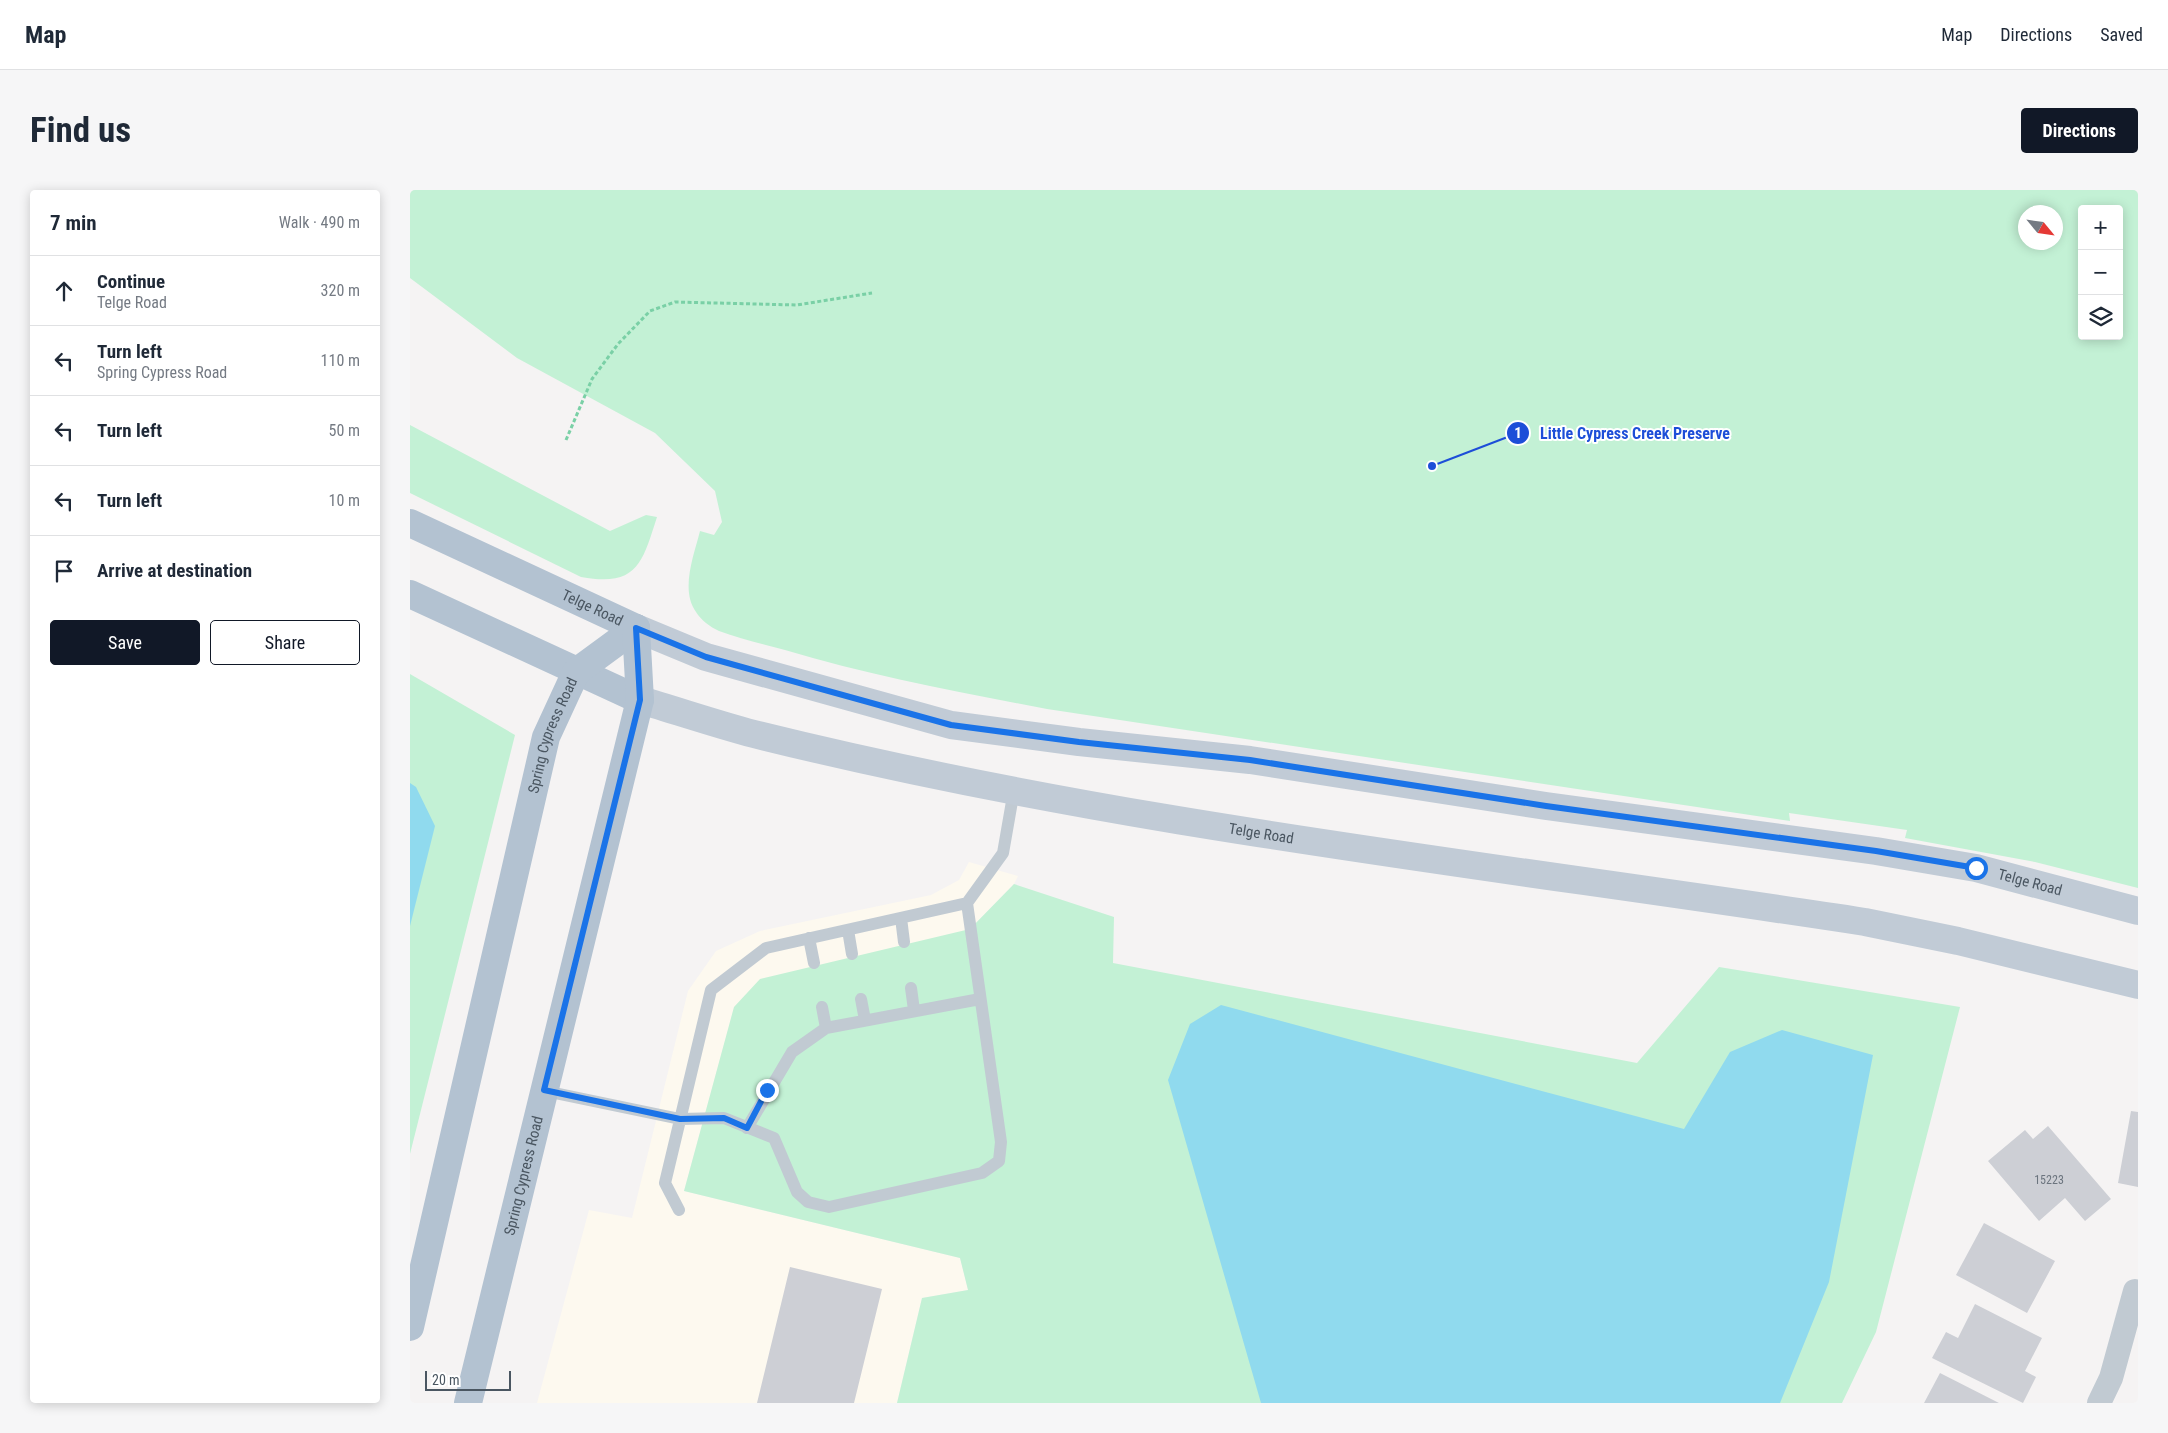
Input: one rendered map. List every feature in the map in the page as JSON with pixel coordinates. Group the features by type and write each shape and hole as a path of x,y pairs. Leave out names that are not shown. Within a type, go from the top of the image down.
{"main road":[{"name":"Telge Road","path":"410,522 636,628 706,657 951,725 1079,742 1250,760 1546,806 1876,851 1976,868 2138,911"},
{"name":"Telge Road","path":"410,594 640,700 750,733 872,761 1014,790 1268,834 1865,922 1958,941 2138,985"},
{"name":"Spring Cypress Road","path":"410,1327 546,737 576,672 636,628"},
{"name":"Spring Cypress Road","path":"468,1403 640,700 636,628"}],"street":[{"path":"2099,1403 2111,1378 2135,1291"}],"lane":[{"path":"679,1210 665,1183 711,990 766,948 967,903 1002,853 1014,790"},
{"path":"544,1090 680,1119 724,1118 774,1138 797,1192 808,1202 829,1206 982,1173 999,1161 1000,1142 967,903"},
{"path":"901,918 904,942"},
{"path":"848,930 852,954"},
{"path":"809,938 814,963"},
{"path":"911,988 914,1010"},
{"path":"861,999 865,1020"},
{"path":"747,1128 792,1052 826,1028 980,999"},
{"path":"822,1007 826,1028"}],"path":[{"path":"566,440 592,379 618,344 650,311 675,302 797,305 872,294"}],"shaded area":[{"path":"969,862 1018,876 1014,884 970,929 734,1008 684,1191 960,1258 968,1290 922,1298 897,1403 537,1403 589,1210 632,1218 688,991 716,951 760,931 931,895 959,880"}],"green space":[{"path":"410,190 2138,190 2138,888 2035,862 1905,838 1907,830 1789,813 1790,821 1047,709 882,676 727,634 712,627 700,618 691,603 689,593 690,572 700,531 714,535 722,522 715,491 655,433 517,358 410,278"},
{"path":"410,425 610,531 646,515 657,517 647,548 641,559 626,575 600,579 581,577 410,493"},
{"path":"410,674 515,735 410,1154"},
{"path":"1014,884 1114,917 1113,963 1637,1063 1719,967 1960,1007 1876,1332 1842,1403 897,1403 922,1298 968,1290 960,1258 684,1191 734,1007 760,979 970,929"}],"water":[{"path":"410,783 416,787 435,826 410,926"},
{"path":"1221,1005 1684,1129 1730,1052 1782,1030 1873,1055 1829,1282 1780,1403 1261,1403 1168,1080 1190,1024"}],"building":[{"path":"2131,1111 2138,1112 2138,1187 2118,1183"},
{"path":"2048,1126 2111,1199 2085,1221 2065,1198 2039,1221 1988,1161 2025,1130 2033,1139"},
{"path":"1984,1223 2055,1261 2027,1313 1956,1275"},
{"path":"790,1267 882,1289 854,1403 757,1403"},
{"path":"1975,1304 2042,1338 2025,1371 2036,1377 2023,1403 1932,1358 1946,1332 1958,1338"},
{"path":"1940,1373 1999,1403 1924,1403"}],"place":[{"name":"Little Cypress Creek Preserve","path":"1432,466"}],"route":[{"path":"767,1090 747,1128 724,1118 680,1119 544,1090 640,700 636,628 706,657 951,725 1079,742 1250,760 1546,806 1810,841 1976,868"}]}
